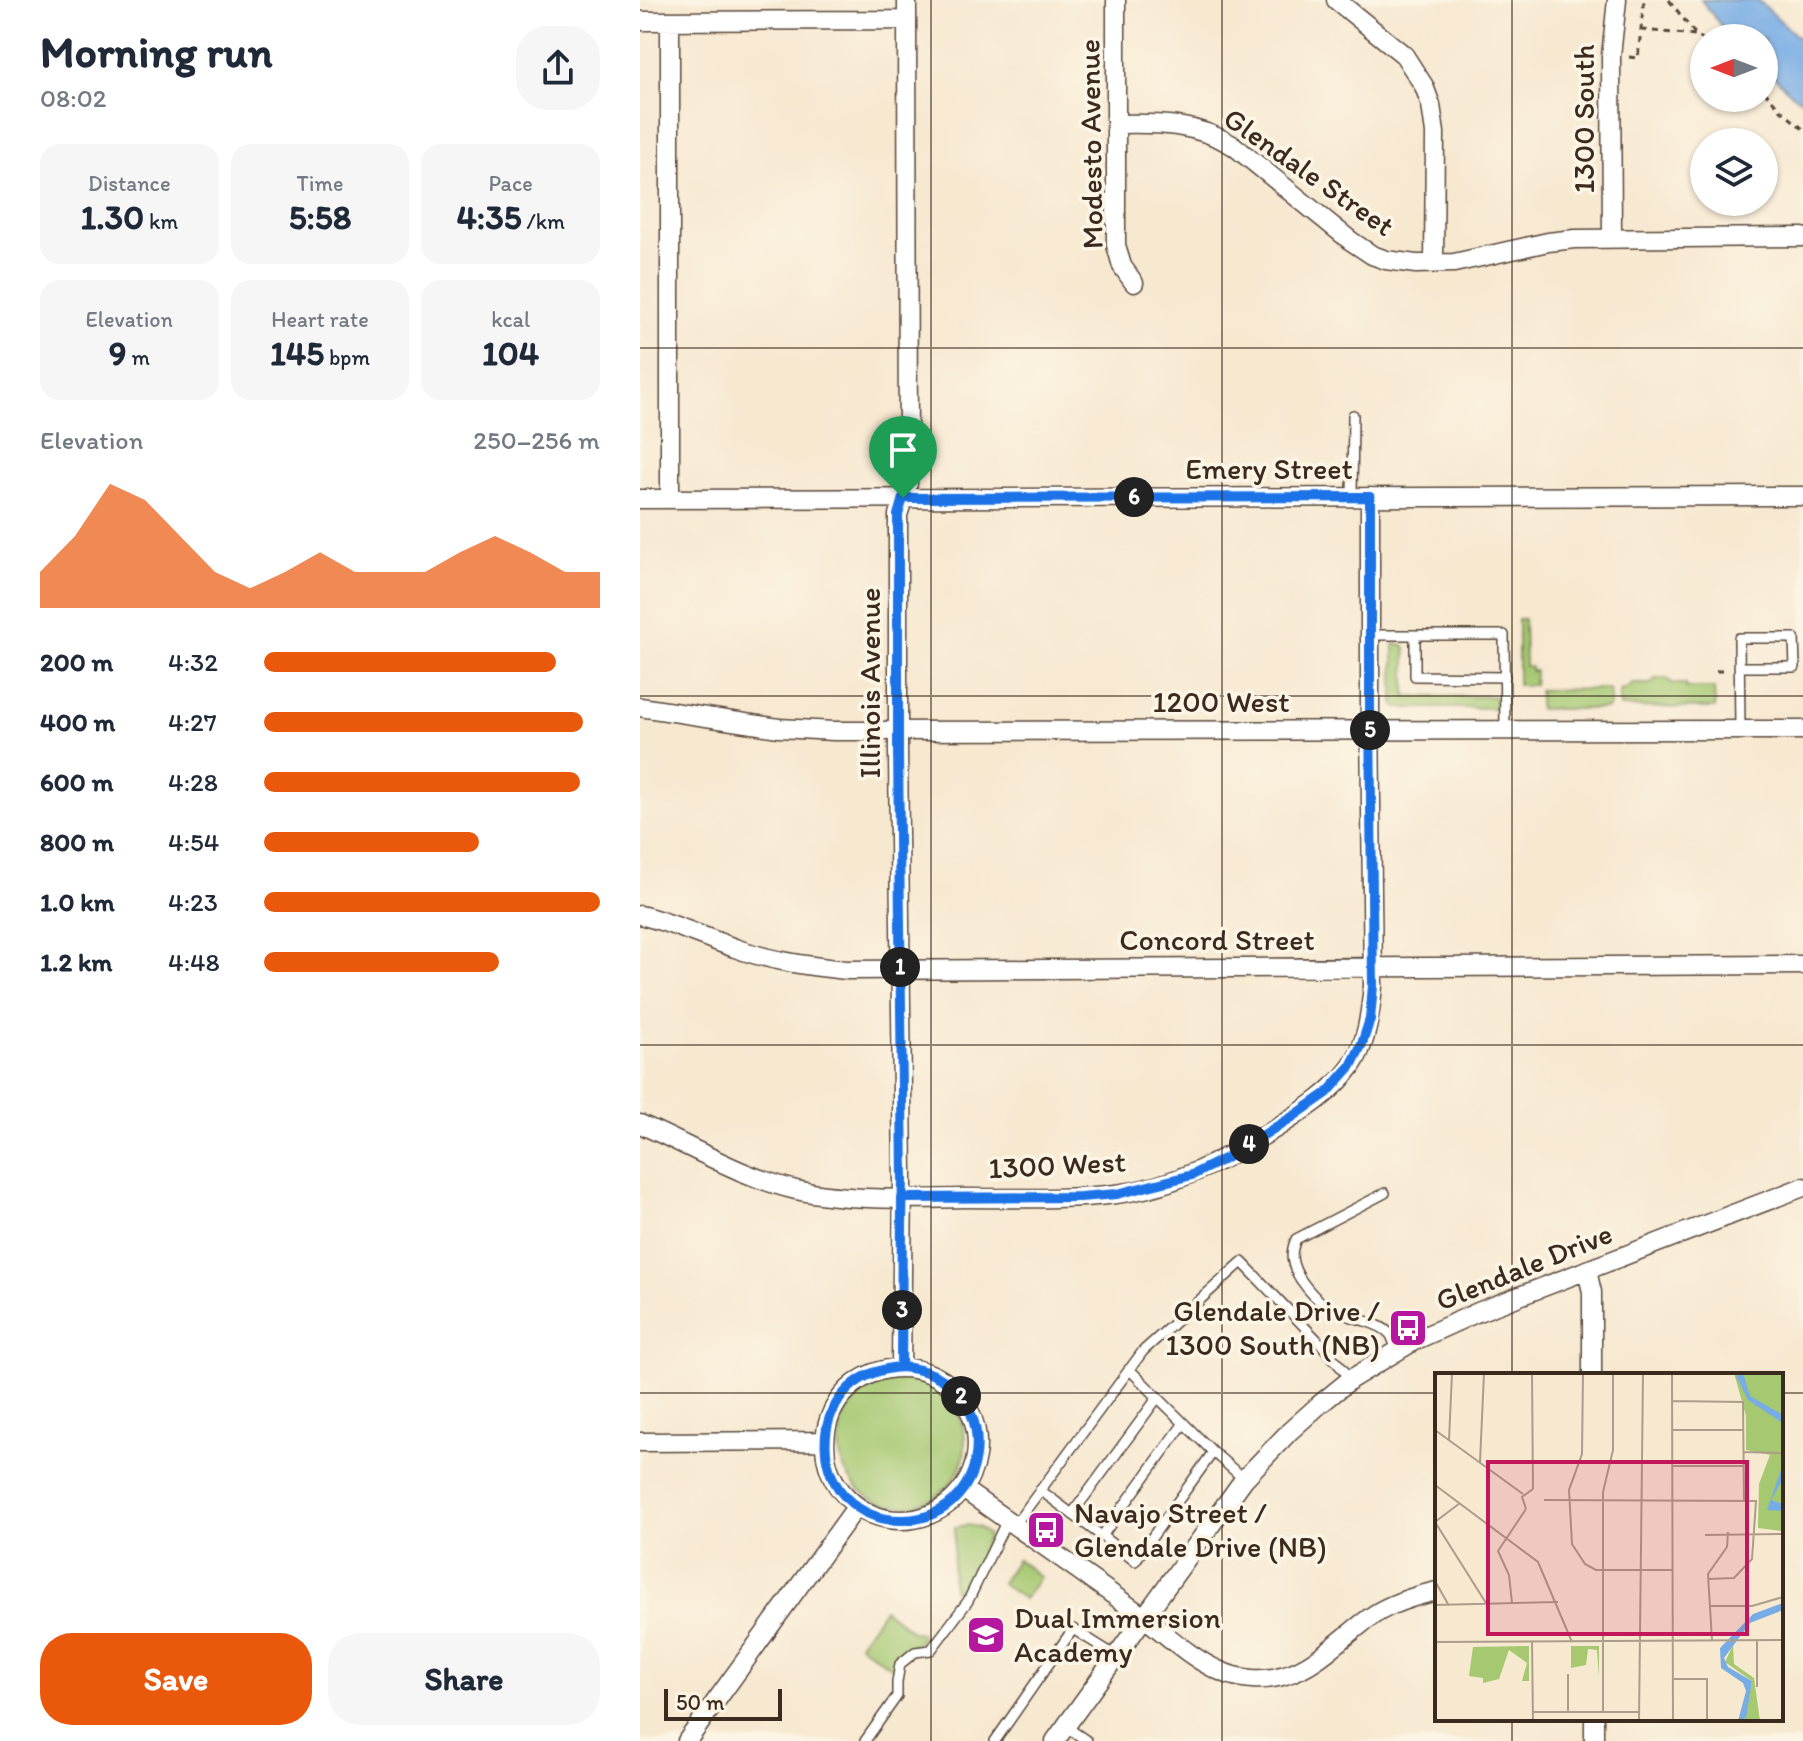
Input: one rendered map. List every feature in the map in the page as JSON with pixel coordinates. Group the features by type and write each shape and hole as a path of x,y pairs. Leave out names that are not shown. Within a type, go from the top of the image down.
{"street":[{"name":"Illinois Avenue","path":"901,1367 898,515 908,476 907,0"},
{"name":"Modesto Avenue","path":"1116,0 1116,245 1122,266 1134,283"},
{"path":"1336,0 1404,55 1424,86 1434,116 1435,133 1434,263"},
{"name":"1300 South","path":"1612,238 1611,56 1617,0"},
{"path":"640,21 907,20"},
{"path":"670,21 670,499"},
{"name":"Glendale Street","path":"1116,124 1171,124 1215,135 1234,146 1361,249 1386,260 1416,264 1454,263 1548,242 1612,238 1803,237"},
{"name":"Emery Street","path":"640,499 1803,496"},
{"name":"1300 West","path":"640,1124 769,1183 798,1190 829,1195 902,1198 1080,1197 1117,1194 1192,1175 1228,1157 1327,1093 1351,1066 1362,1044 1370,1019 1373,986 1370,635 1361,497"},
{"name":"1200 West","path":"640,707 779,728 834,731 1803,730"},
{"name":"Concord Street","path":"640,915 736,949 846,970 1803,965"},
{"name":"Glendale Drive","path":"1060,1733 1244,1479 1290,1431 1351,1379 1397,1351 1478,1312 1803,1187"},
{"path":"1587,1271 1592,1292 1592,1373"},
{"path":"901,1367 926,1371 939,1377 961,1395 969,1407 977,1434 975,1463 963,1489 933,1513 908,1520 881,1517 857,1506 844,1495 827,1464 825,1441 831,1412 845,1391 876,1371 901,1367"},
{"path":"640,1442 825,1441"},
{"path":"963,1489 1205,1664 1242,1679 1287,1675 1387,1607 1435,1592"},
{"path":"687,1741 857,1506"}],"lane":[{"path":"1353,415 1361,497"},
{"path":"1370,635 1504,635 1505,730"},
{"path":"1415,635 1415,676 1505,677"},
{"path":"1740,667 1795,667 1794,638 1739,638 1740,730"},
{"path":"1385,1193 1296,1239 1291,1261 1311,1294 1329,1309 1377,1325 1391,1335 1397,1351"},
{"path":"865,1741 897,1696 900,1664 915,1652 931,1650 968,1601 1010,1523 1040,1490 1129,1369 1150,1344 1242,1262 1351,1379"},
{"path":"1129,1369 1244,1479"},
{"path":"1072,1514 1158,1397"},
{"path":"1102,1536 1184,1423"},
{"path":"1040,1490 1135,1561 1213,1452"},
{"path":"995,1741 1073,1629 1116,1656"},
{"path":"1060,1733 1087,1741"}],"path":[{"path":"1611,56 1638,58 1644,0"},
{"path":"1669,0 1690,27"},
{"path":"1641,30 1690,34"},
{"path":"1778,107 1803,129"}],"green space":[{"path":"1518,619 1524,619 1525,666 1535,671 1534,685 1518,685"},
{"path":"1394,644 1406,648 1406,697 1492,696 1496,698 1496,708 1397,708 1394,704"},
{"path":"1665,678 1674,684 1686,684 1686,688 1714,688 1715,708 1620,707 1621,690 1632,684 1651,684 1655,679"},
{"path":"1607,689 1610,705 1607,709 1539,709 1539,690"},
{"path":"902,1380 926,1385 947,1398 960,1419 965,1443 960,1467 947,1488 926,1501 902,1506 878,1501 857,1488 844,1467 839,1443 844,1419 857,1398 878,1385"},
{"path":"955,1527 978,1527 988,1535 969,1591 954,1590"},
{"path":"1017,1559 1040,1577 1024,1599 1001,1583"},
{"path":"884,1609 913,1632 921,1634 920,1641 907,1647 895,1668 859,1644"}],"water":[{"path":"1701,0 1758,0 1803,42 1803,101 1778,80 1778,24 1720,24"}],"place":[{"name":"Glendale Drive / 1300 South (NB)","path":"1408,1328"},
{"name":"Navajo Street / Glendale Drive (NB)","path":"1046,1530"},
{"name":"Dual Immersion Academy","path":"986,1635"}],"route":[{"path":"903,498 898,515 903,1180 902,1216 902,1333 901,1367 926,1371 939,1377 961,1395 974,1421 977,1449 975,1463 963,1489 945,1506 921,1518 894,1520 868,1513 850,1501 837,1486 827,1464 825,1441 831,1412 845,1391 876,1371 901,1367 902,1198 929,1199 1080,1197 1117,1194 1192,1175 1228,1157 1327,1093 1351,1066 1362,1044 1370,1019 1373,986 1370,497 903,498"}]}
